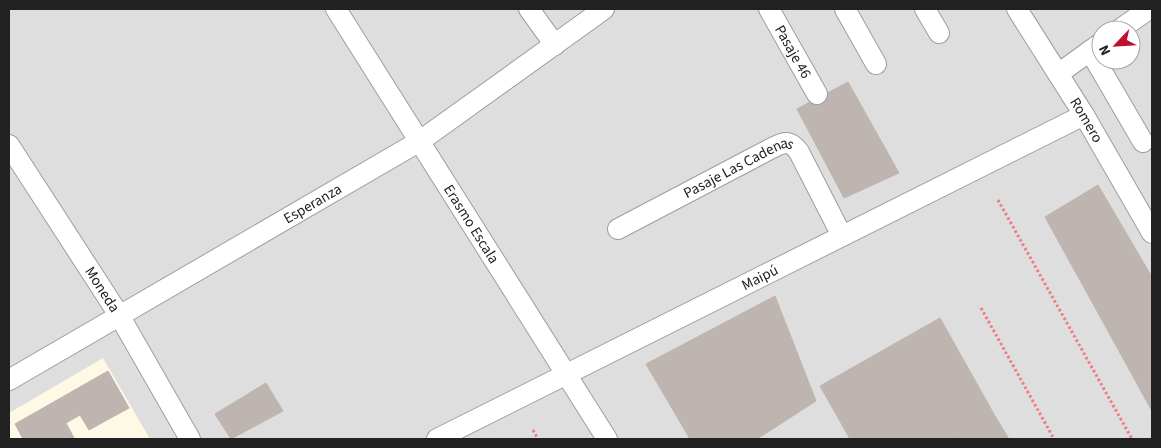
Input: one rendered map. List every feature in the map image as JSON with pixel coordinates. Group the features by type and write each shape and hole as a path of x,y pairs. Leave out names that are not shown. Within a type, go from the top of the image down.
{"street":[{"name":"Erasmo Escala","path":"336,9 607,439"},
{"path":"529,9 555,45"},
{"name":"Esperanza","path":"9,380 420,141 604,9"},
{"name":"Pasaje 46","path":"769,9 817,94"},
{"path":"845,9 876,64"},
{"path":"925,9 939,33"},
{"name":"Romero","path":"1017,9 1084,115 1152,233"},
{"path":"1133,20 1149,9"},
{"path":"1058,74 1091,50"},
{"path":"1107,70 1143,142"},
{"name":"Maipú","path":"437,439 1084,115"},
{"name":"Pasaje Las Cadenas","path":"618,229 774,147 788,142 792,143 799,152 842,236"},
{"name":"Moneda","path":"9,145 120,315 190,439"}],"path":[{"path":"998,200 1132,439"},
{"path":"981,308 1054,439"},
{"path":"533,430 538,439"}],"shaded area":[{"path":"9,9 1152,9 1152,439 9,439"},
{"path":"103,358 150,439 9,439 9,413"}],"building":[{"path":"848,82 899,173 844,198 797,109"},
{"path":"1098,185 1152,277 1152,281 1098,313 1045,217"},
{"path":"1152,281 1152,411 1098,313"},
{"path":"775,296 816,401 757,439 690,439 646,364"},
{"path":"940,318 995,416 954,439 850,439 820,386"},
{"path":"108,371 129,408 89,430 80,415 66,423 74,438 71,439 23,439 15,424"},
{"path":"266,383 283,411 231,439 215,414"},
{"path":"995,416 1009,439 954,439"}]}
